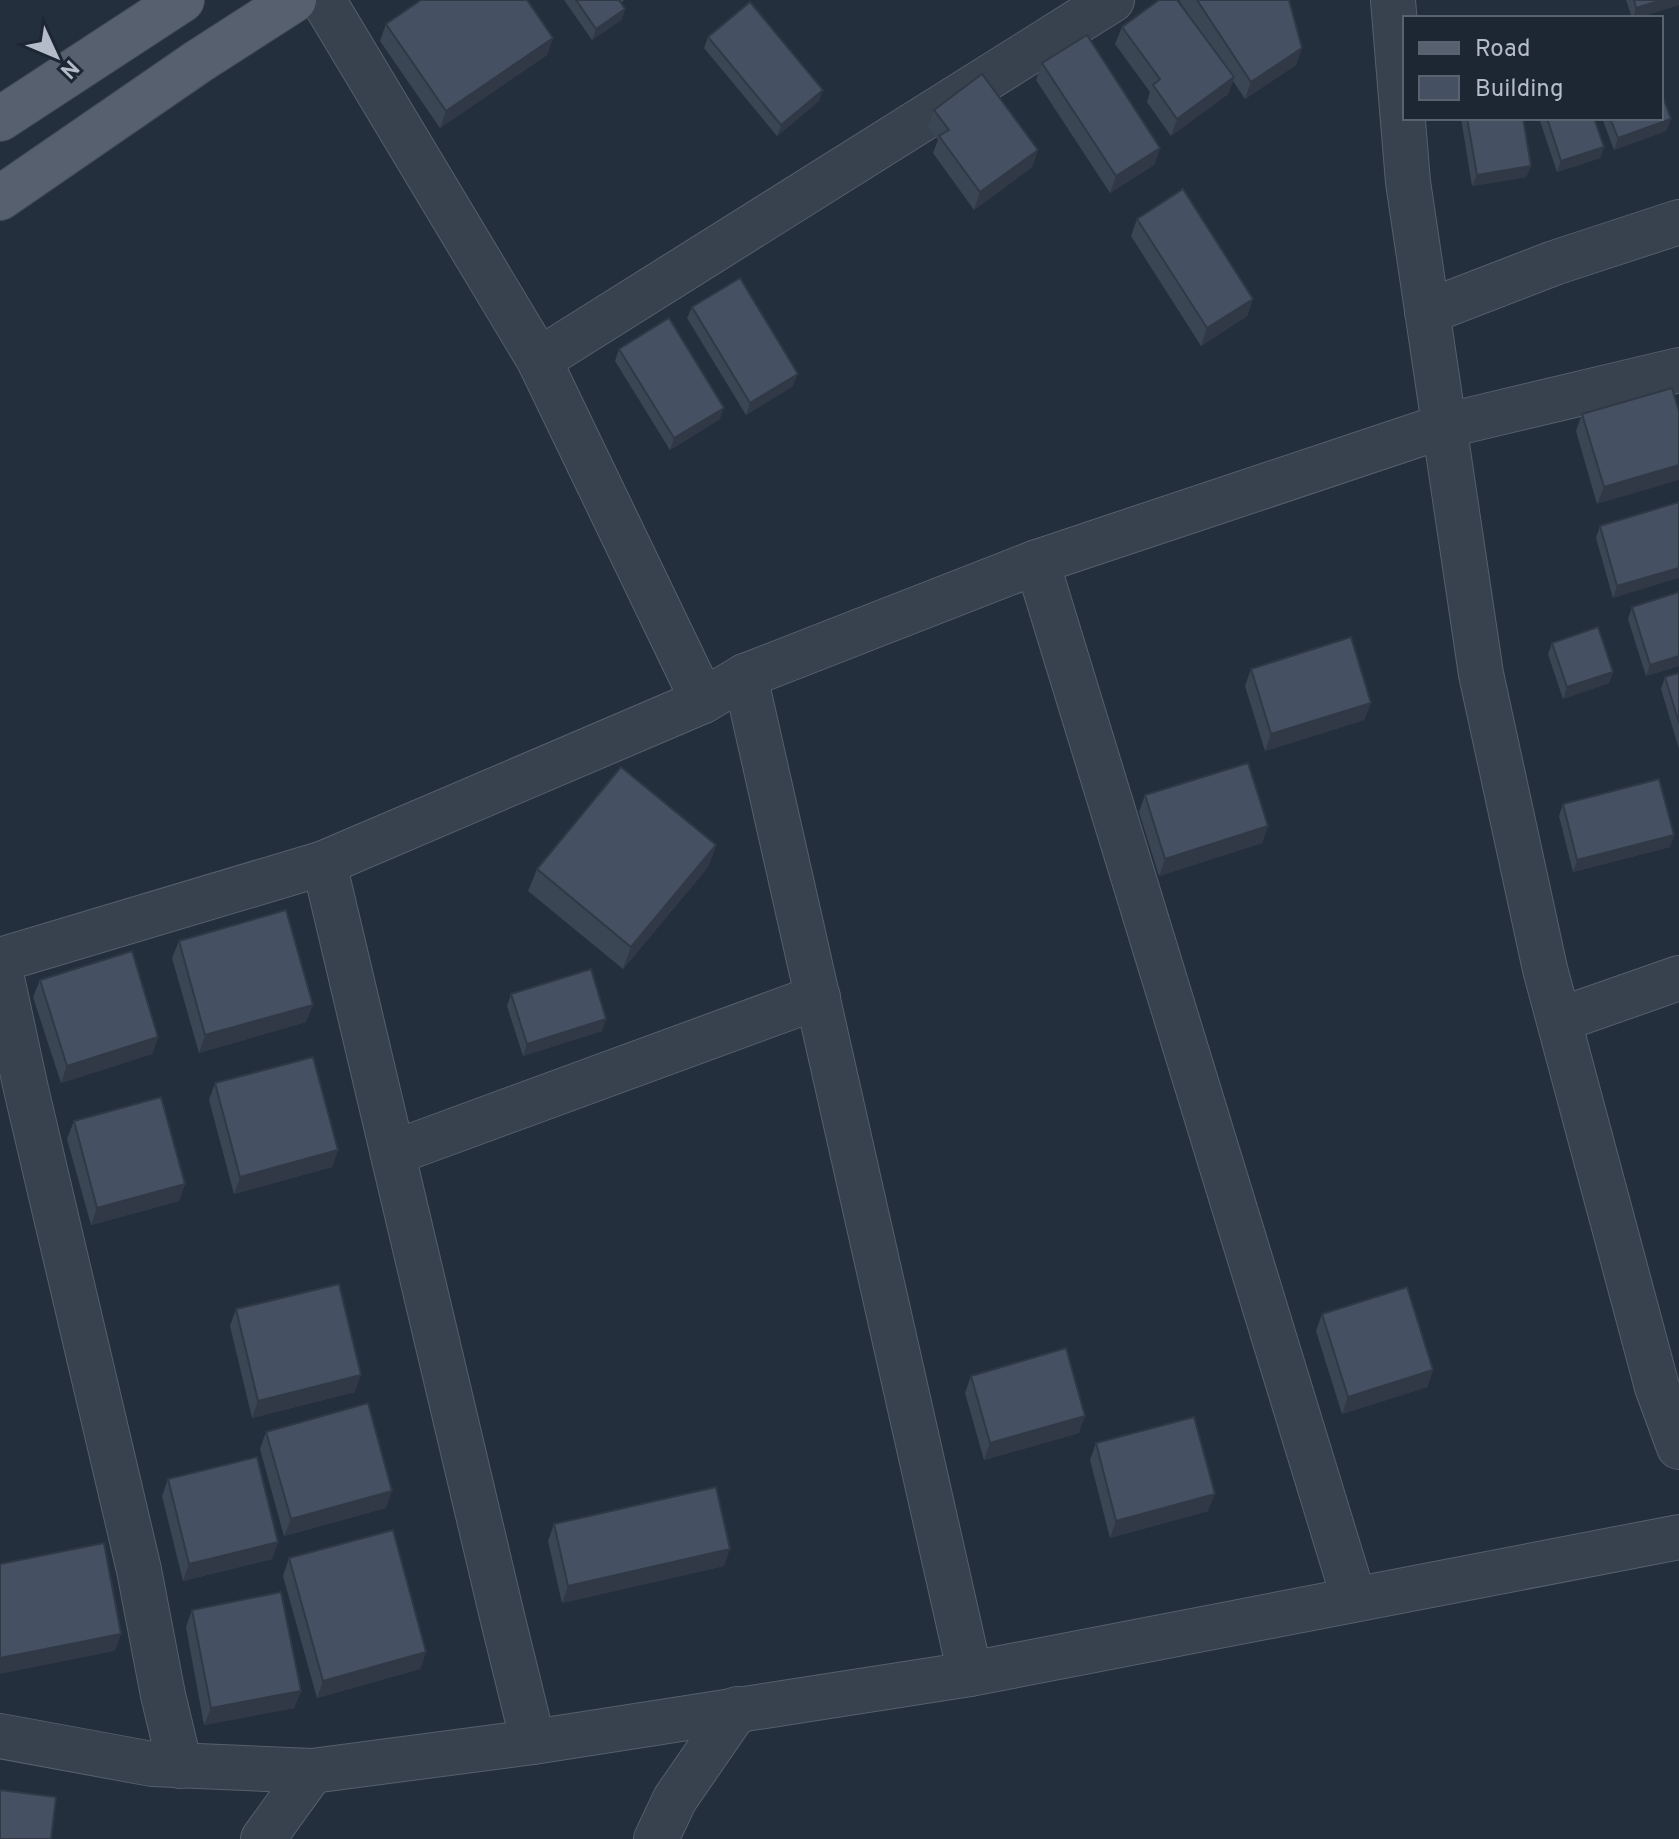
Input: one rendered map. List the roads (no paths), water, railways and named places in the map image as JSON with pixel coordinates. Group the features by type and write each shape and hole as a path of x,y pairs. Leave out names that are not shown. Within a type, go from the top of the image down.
{"main road":[{"path":"0,119 182,0"},
{"path":"0,198 199,61 294,0"}],"street":[{"path":"323,0 539,360 703,701"},
{"path":"539,360 1112,0"},
{"path":"1393,0 1408,182 1481,674 1545,969 1657,1387 1679,1447"},
{"path":"1427,312 1554,263 1679,222"},
{"path":"0,960 324,863 703,701 745,676 1037,562 1444,426 1679,370"},
{"path":"1037,562 1354,1599"},
{"path":"745,676 970,1674"},
{"path":"324,863 533,1742"},
{"path":"0,969 139,1570 180,1766"},
{"path":"1559,1020 1679,978"},
{"path":"393,1153 818,997"},
{"path":"0,1736 152,1764 312,1771 533,1742 970,1674 1679,1537"},
{"path":"656,1839 675,1799 737,1709"},
{"path":"263,1839 312,1771"}]}
